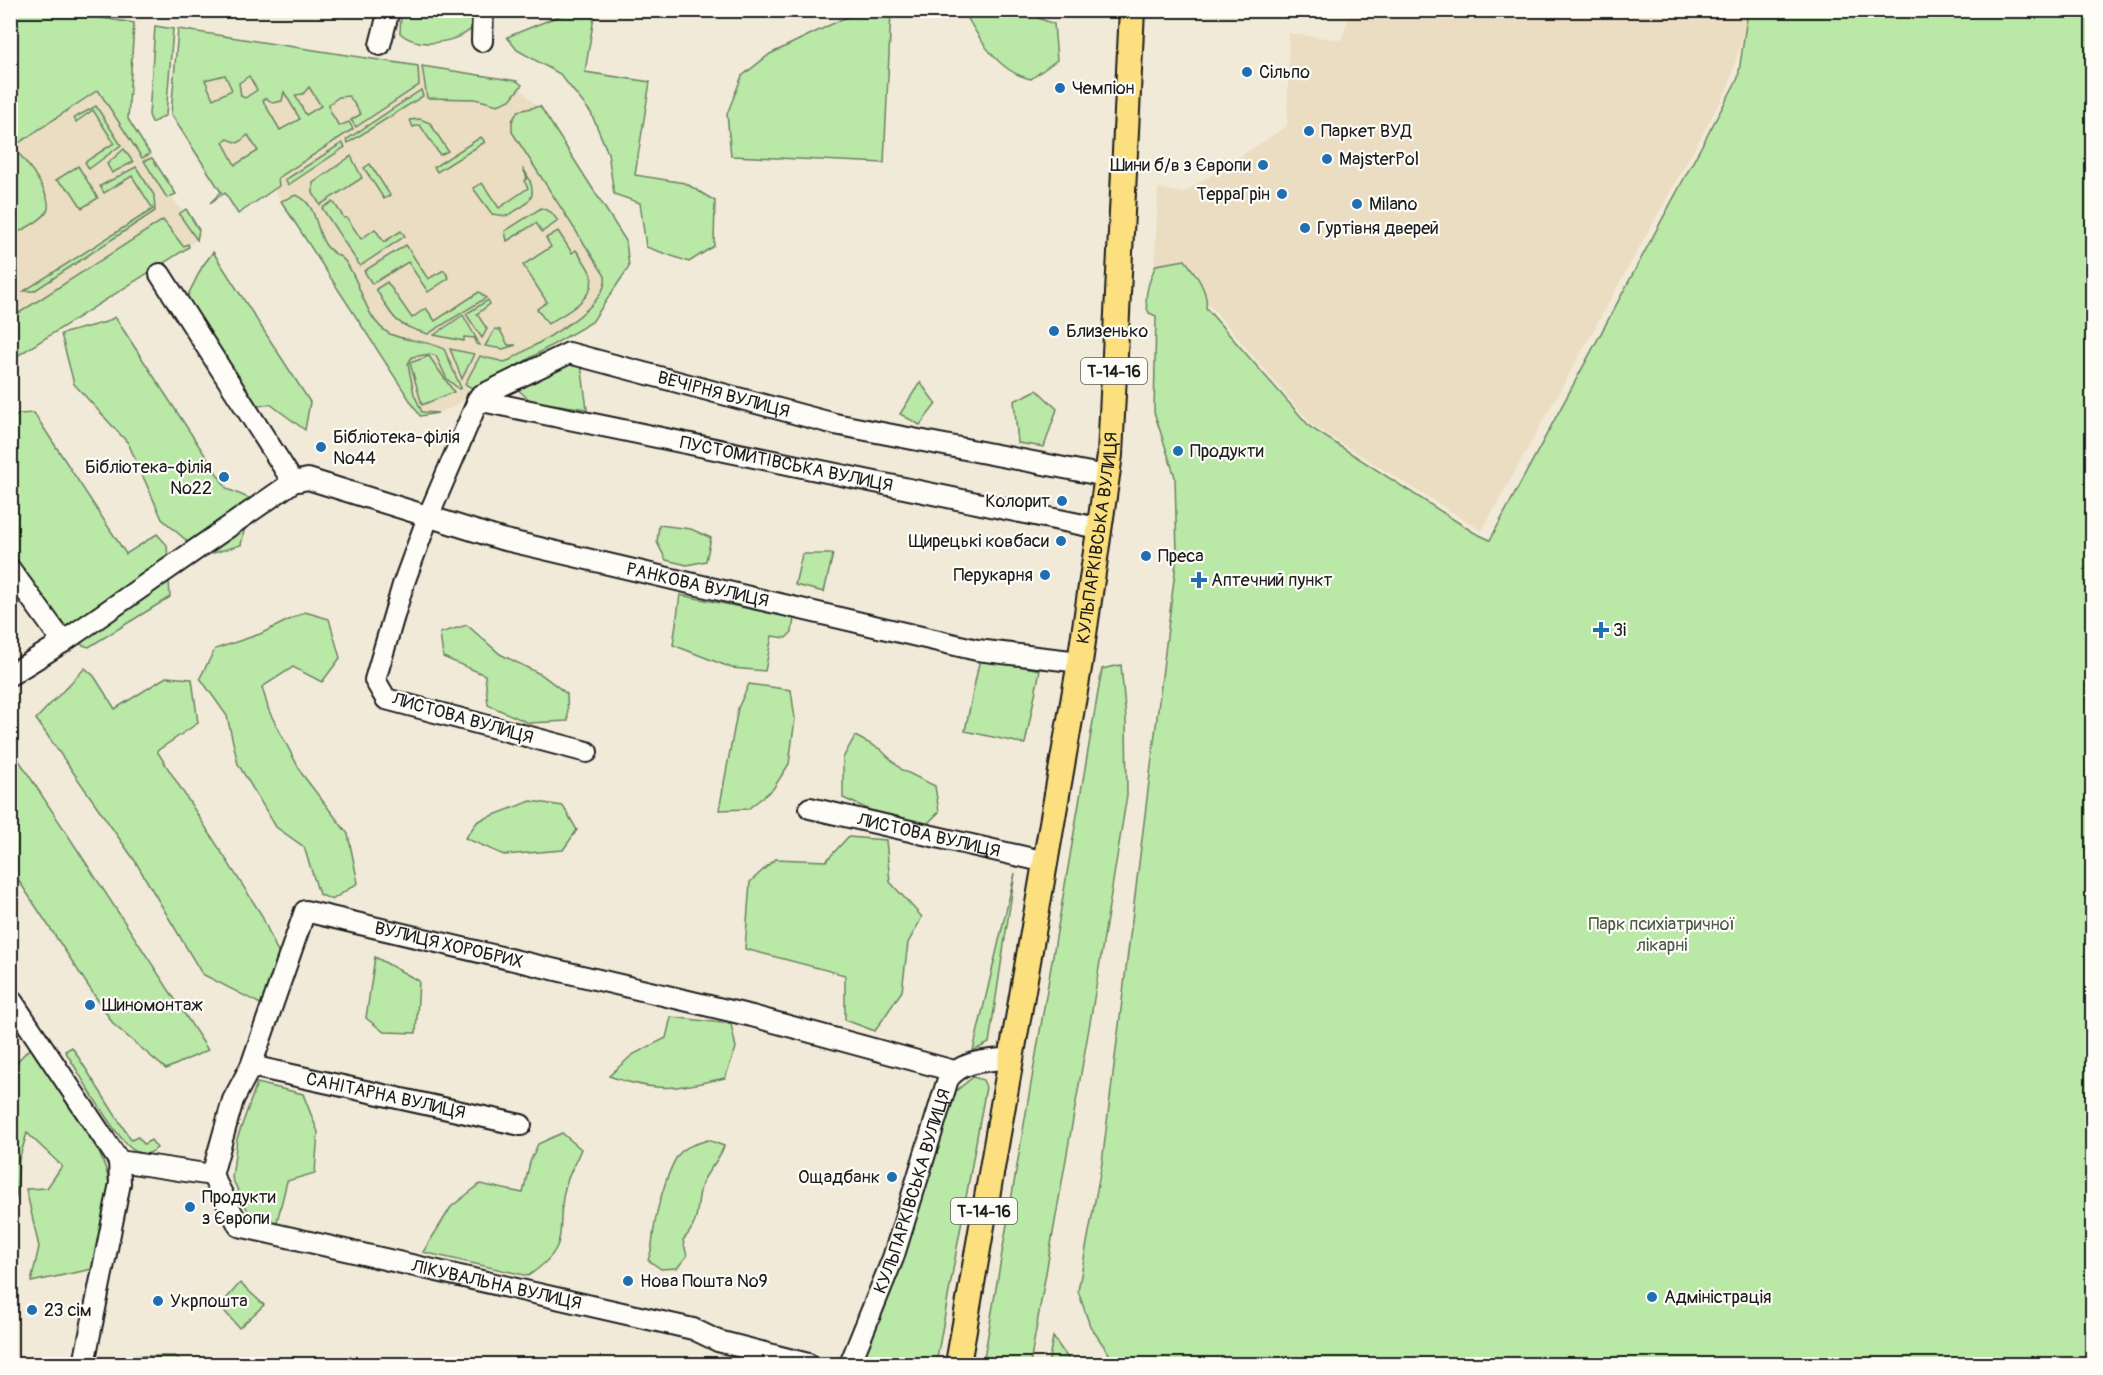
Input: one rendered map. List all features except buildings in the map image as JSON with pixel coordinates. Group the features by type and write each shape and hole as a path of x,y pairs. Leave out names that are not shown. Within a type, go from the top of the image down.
{"main road":[{"name":"КУЛЬПАРКІВСЬКА ВУЛИЦЯ","path":"958,1365 1080,662 1107,476 1132,10"}],"street":[{"path":"380,45 389,10"},
{"path":"482,41 483,10"},
{"path":"10,675 63,642 293,482 160,274"},
{"name":"ВЕЧІРНЯ ВУЛИЦЯ","path":"477,400 569,353 835,424 1107,476"},
{"path":"428,517 477,400"},
{"name":"ПУСТОМИТІВСЬКА ВУЛИЦЯ","path":"477,400 1098,528"},
{"name":"РАНКОВА ВУЛИЦЯ","path":"293,482 308,479 322,482 501,539 977,650 1080,662"},
{"name":"ЛИСТОВА ВУЛИЦЯ","path":"428,517 375,680 386,699 587,752"},
{"path":"10,569 63,642"},
{"name":"ЛИСТОВА ВУЛИЦЯ","path":"810,808 1046,862"},
{"name":"ВУЛИЦЯ ХОРОБРИХ","path":"212,1175 233,1100 251,1066 305,911 752,1016 954,1071"},
{"path":"10,998 119,1161 120,1183 84,1365"},
{"name":"КУЛЬПАРКІВСЬКА ВУЛИЦЯ","path":"850,1365 893,1258 948,1079 954,1071 966,1065 1011,1058"},
{"name":"САНІТАРНА ВУЛИЦЯ","path":"251,1066 521,1125"},
{"path":"119,1161 212,1175"},
{"name":"ЛІКУВАЛЬНА ВУЛИЦЯ","path":"212,1175 239,1226 693,1329 718,1341 808,1365"}],"shaded area":[{"path":"1351,11 1750,11 1728,88 1482,531 1312,425 1189,281 1154,280 1158,188 1183,193 1287,126 1289,33 1341,40"},
{"path":"11,13 135,24 128,119 176,194 172,197 182,211 186,209 200,235 189,247 11,360"},
{"path":"182,31 516,83 539,109 624,243 599,305 487,379 467,387 470,395 453,407 436,414 420,416 274,189 238,209"}],"green space":[{"path":"11,10 57,11 134,23 128,119 150,154 142,158 98,90 11,148"},
{"path":"861,10 891,11 884,163 731,156 727,114 742,76 770,54"},
{"path":"401,11 483,17 467,32 432,43 409,39 400,33"},
{"path":"571,11 595,11 585,72 650,82 635,175 685,183 715,201 714,246 689,262 646,247 640,203 614,194 608,153 591,113 560,74 517,50 507,37"},
{"path":"942,11 1025,11 1054,24 1057,60 1031,79 1020,76 993,55 967,17"},
{"name":"Парк психіатричної лікарні","path":"1748,11 2092,11 2092,1364 1116,1364 1090,1326 1078,1291 1102,1163 1177,555 1175,477 1154,412 1156,316 1149,313 1146,302 1149,282 1156,265 1185,260 1203,289 1206,308 1310,427 1473,532 1490,540 1738,78"},
{"path":"155,26 173,29 166,115 152,123 149,115"},
{"path":"178,29 418,66 419,85 356,127 351,120 361,114 349,96 339,97 329,104 330,111 339,126 349,122 353,129 278,178 279,186 238,214 225,193 210,203 221,192 171,114","holes":["225,75 232,90 213,99 205,80","249,76 257,90 245,98 241,96 239,83","309,87 321,106 306,115 295,95 303,94","284,92 300,119 280,130 263,101 266,98 273,103 282,101","248,135 258,151 235,165 223,142 228,139 238,143"]},
{"path":"422,66 517,81 522,85 510,100 498,105 475,99 427,98"},
{"path":"421,90 423,96 348,143 346,140"},
{"path":"96,106 121,145 89,169 85,162 114,143 93,110 76,122 74,118"},
{"path":"540,106 626,241 629,267 592,322 475,390 465,384 480,356 504,362 510,360 583,313 596,301 603,288 605,276 512,132 512,121 518,111"},
{"path":"420,119 430,123 448,151 440,155 420,125 413,127 410,120"},
{"path":"481,137 485,142 437,172 434,167"},
{"path":"342,143 345,147 288,185 285,180"},
{"path":"14,148 38,179 47,198 48,207 39,220 11,236 10,150"},
{"path":"124,149 133,162 112,173 107,164"},
{"path":"351,156 362,178 320,205 313,193 313,183"},
{"path":"152,158 176,194 167,198 144,161"},
{"path":"370,164 390,195 384,199 364,168"},
{"path":"78,166 98,198 82,208 71,191 56,180"},
{"path":"136,167 154,195 155,211 34,291 24,291 153,209 132,176 104,193 100,186"},
{"path":"523,168 532,185 528,202 506,216 492,214 473,188 482,183 499,208 528,188 524,181 527,178"},
{"path":"296,195 303,199 312,210 325,244 331,251 343,258 351,270 369,311 381,328 397,337 444,349 461,388 459,389 447,379 436,356 430,354 412,357 408,364 414,394 422,412 438,413 420,416 281,201"},
{"path":"332,202 344,218 347,218 361,239 375,229 384,242 401,231 405,236 360,266 322,208"},
{"path":"541,208 551,212 558,221 542,232 536,223 507,241 505,231"},
{"path":"186,209 199,230 197,240 179,214"},
{"path":"163,220 183,246 188,244 189,247 11,360 10,301 19,313"},
{"path":"558,231 572,253 576,250 587,266 591,275 591,284 589,291 577,305 548,324 537,309 547,302 523,265 551,247 546,238"},
{"path":"406,245 428,279 444,270 449,278 428,292 408,262 372,284 364,271"},
{"path":"213,252 310,402 305,430 270,404 235,410 178,315 202,267"},
{"path":"387,282 412,318 426,308 435,321 479,292 486,298 428,334 408,327 391,314 376,289"},
{"path":"488,300 490,304 477,314 487,329 482,338 466,314"},
{"path":"463,315 480,345 476,344 475,338 464,337 464,341 434,335"},
{"path":"115,317 227,489 251,499 241,545 204,556 162,519 128,443 74,384 61,334 106,322"},
{"path":"495,329 500,330 508,345 516,345 503,349 485,346"},
{"path":"450,349 474,354 462,379"},
{"path":"429,356 454,392 422,405 410,363"},
{"path":"556,359 581,364 587,409 531,401 508,381"},
{"path":"920,382 936,404 920,425 900,414"},
{"path":"1037,390 1057,409 1044,447 1018,443 1014,401"},
{"path":"34,413 126,554 157,534 167,545 170,597 89,647 51,635 11,572 10,421 19,414"},
{"path":"659,525 691,529 711,538 706,561 687,565 666,560 657,542"},
{"path":"802,554 833,554 824,592 795,585"},
{"path":"680,595 794,618 792,632 786,638 772,636 765,671 732,668 673,645"},
{"path":"305,612 329,619 340,658 322,682 293,667 262,687 269,711 302,774 348,834 358,883 332,900 319,894 304,847 276,827 238,764 227,716 200,678 215,649 260,634"},
{"path":"467,625 500,654 542,675 567,694 568,721 529,723 488,705 485,675 443,657 440,633"},
{"path":"980,658 1040,670 1025,744 965,731"},
{"path":"1121,665 1126,719 1127,795 1030,1364 983,1364 1102,669"},
{"path":"85,668 94,676 115,709 166,677 192,679 198,723 157,751 261,914 280,957 280,1014 202,974 135,861 36,719"},
{"path":"749,684 791,690 795,719 789,764 773,789 748,809 719,810 738,708"},
{"path":"855,736 880,749 902,770 935,786 939,812 927,824 870,810 843,798 843,758"},
{"path":"10,748 208,1050 166,1069 114,1025 11,869"},
{"path":"531,801 563,806 577,830 563,850 504,855 465,838 478,821"},
{"path":"848,837 886,840 890,882 922,917 908,943 902,991 875,1031 845,1020 845,975 745,949 750,882 775,859 826,861"},
{"path":"1015,873 989,1043 973,1051"},
{"path":"375,957 419,981 416,1033 384,1032 366,1018"},
{"path":"671,1017 731,1024 736,1048 725,1078 679,1087 654,1087 609,1076 632,1055 666,1038"},
{"path":"72,1047 131,1140 138,1137 144,1144 151,1140 157,1148 147,1154 138,1153 118,1135 65,1051"},
{"path":"30,1048 90,1135 106,1171 109,1186 107,1217 97,1268 31,1282 39,1247 26,1189 47,1188 62,1166 27,1133 19,1160 16,1198 11,1199 11,1068"},
{"path":"973,1077 983,1080 986,1087 936,1364 860,1364 900,1270 956,1091"},
{"path":"257,1083 303,1094 318,1132 315,1173 287,1181 277,1222 249,1213 232,1178 237,1139"},
{"path":"562,1133 581,1149 565,1188 557,1246 542,1265 528,1276 423,1252 451,1207 480,1184 523,1193 530,1162 538,1144"},
{"path":"708,1140 724,1146 703,1181 693,1227 683,1240 687,1256 677,1268 661,1269 648,1260 657,1212 667,1179 682,1151"},
{"path":"240,1283 264,1305 239,1328 220,1306"},
{"path":"1053,1337 1072,1364 1048,1364"},
{"path":"134,1356 175,1356 185,1364 136,1364"},
{"path":"430,1359 434,1364 384,1364 383,1361"}],"place":[{"name":"Сільпо","path":"1247,72"},
{"name":"Чемпіон","path":"1060,88"},
{"name":"Паркет ВУД","path":"1309,131"},
{"name":"MajsterPol","path":"1327,159"},
{"name":"Шини б/в з Європи","path":"1263,165"},
{"name":"ТерраГрін","path":"1282,194"},
{"name":"Milano","path":"1357,204"},
{"name":"Гуртівня дверей","path":"1305,228"},
{"name":"Близенько","path":"1054,331"},
{"name":"Бібліотека-філія №44","path":"321,447"},
{"name":"Продукти","path":"1178,451"},
{"name":"Бібліотека-філія №22","path":"224,477"},
{"name":"Колорит","path":"1062,501"},
{"name":"Щирецькі ковбаси","path":"1061,541"},
{"name":"Преса","path":"1146,556"},
{"name":"Перукарня","path":"1045,575"},
{"name":"Аптечний пункт","path":"1199,580"},
{"name":"3і","path":"1601,630"},
{"name":"Шиномонтаж","path":"90,1005"},
{"name":"Ощадбанк","path":"892,1177"},
{"name":"Продукти з Європи","path":"190,1207"},
{"name":"Нова Пошта №9","path":"628,1281"},
{"name":"Адміністрація","path":"1652,1297"},
{"name":"Укрпошта","path":"158,1301"},
{"name":"23 сім","path":"32,1310"}]}
